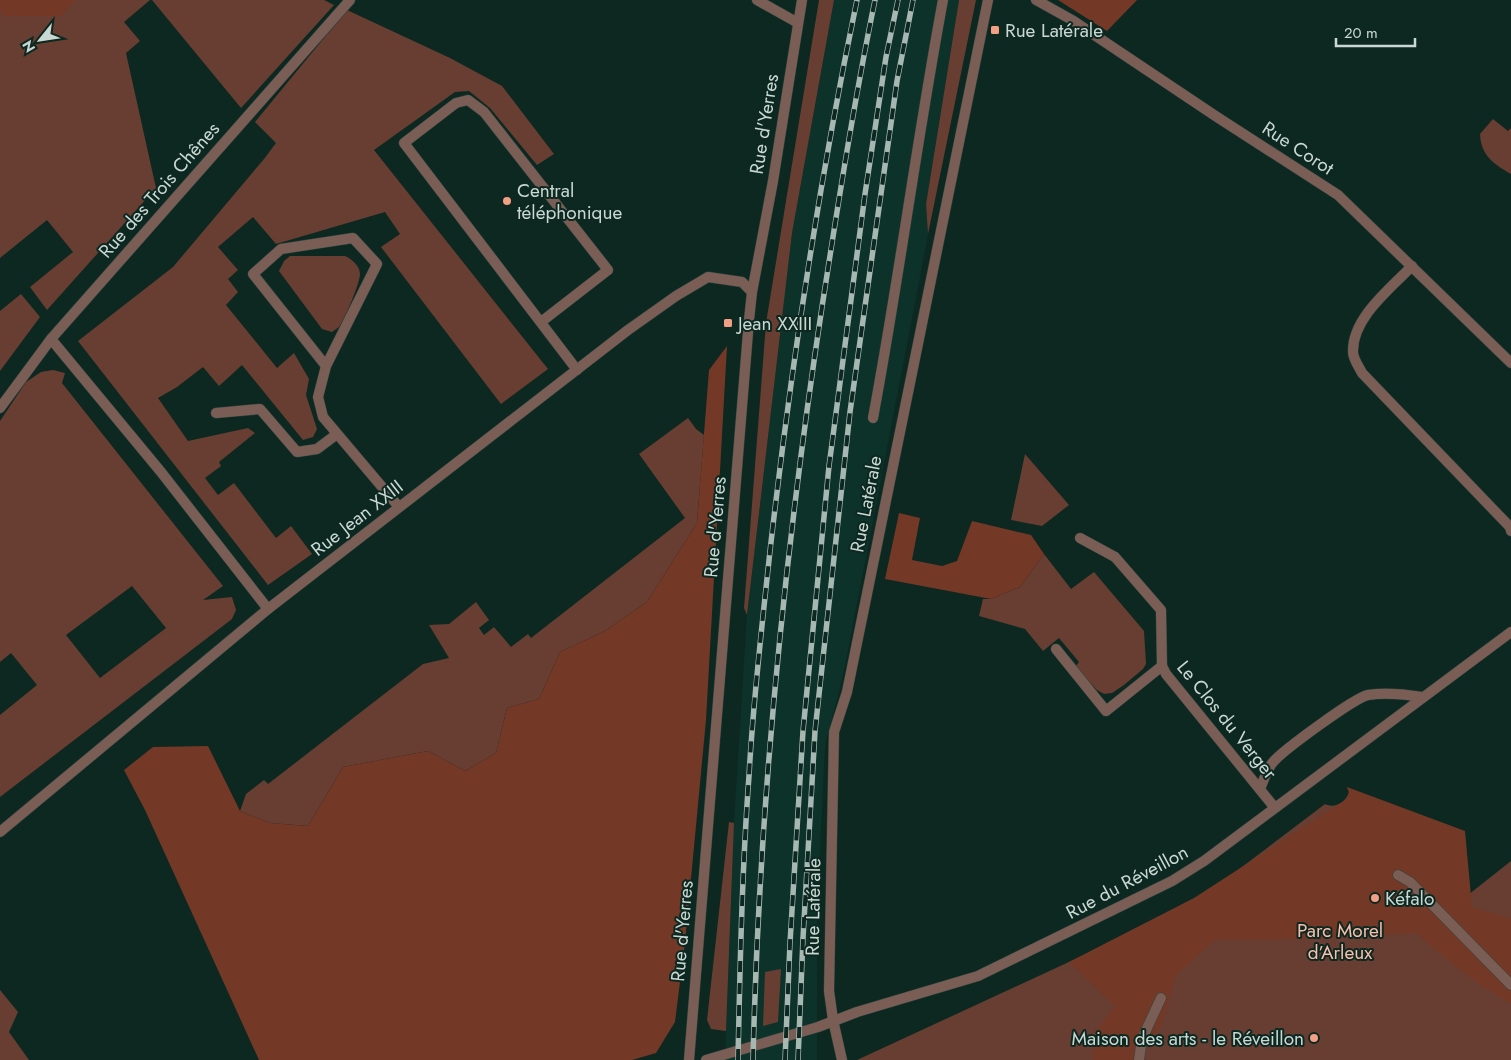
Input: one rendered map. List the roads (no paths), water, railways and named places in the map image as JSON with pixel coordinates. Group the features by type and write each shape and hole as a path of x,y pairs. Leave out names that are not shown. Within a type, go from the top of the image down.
{"street":[{"name":"Rue des Trois Chênes","path":"0,408 51,339 350,0"},
{"path":"757,0 798,23"},
{"name":"Rue d'Yerres","path":"689,1060 752,292 773,181 802,0"},
{"path":"873,418 894,307 904,230 943,0"},
{"name":"Rue Latérale","path":"842,1060 829,991 834,732 847,692 988,0"},
{"name":"Rue Corot","path":"1036,0 1072,20 1338,195 1511,363"},
{"path":"541,322 608,270 484,112 468,100 456,103 404,143 577,370"},
{"path":"326,366 253,274 281,249 353,238 377,264 326,366 318,397 323,417 398,507"},
{"path":"1412,266 1362,319 1355,335 1353,354 1362,373 1510,527 1511,531"},
{"name":"Rue Jean XXIII","path":"0,832 268,609 628,330 676,296 708,277 742,282 752,292"},
{"path":"51,339 161,472 268,609"},
{"path":"216,413 260,409 297,452 317,449 338,434"},
{"name":"Le Clos du Verger","path":"1080,538 1115,556 1160,610 1162,666 1166,674 1275,808"},
{"name":"Rue du Réveillon","path":"706,1060 818,1027 833,1020 978,976 1172,881 1204,861 1511,632"},
{"path":"1056,649 1106,711 1162,666"},
{"path":"1260,789 1272,763 1286,749 1353,702 1367,696 1398,693 1422,697"},
{"path":"1398,875 1410,882 1511,984"},
{"path":"1139,1060 1142,1039 1161,998"}],"railway":[{"path":"738,1060 747,811 755,692 770,551 807,275 830,137 857,0"},
{"path":"753,1060 756,965 767,776 785,588 808,401 822,307 853,115 875,0"},
{"path":"785,1060 803,731 829,466 865,194 886,57 898,0"},
{"path":"798,1060 815,731 850,412 897,81 913,0"}],"place":[{"name":"Rue Latérale","path":"995,30"},
{"name":"Central téléphonique","path":"507,201"},
{"name":"Jean XXIII","path":"728,323"},
{"name":"Kéfalo","path":"1375,898"},
{"name":"Maison des arts - le Réveillon","path":"1314,1038"}],"park label":[{"name":"Parc Morel d’Arleux","path":"1340,941"}]}
